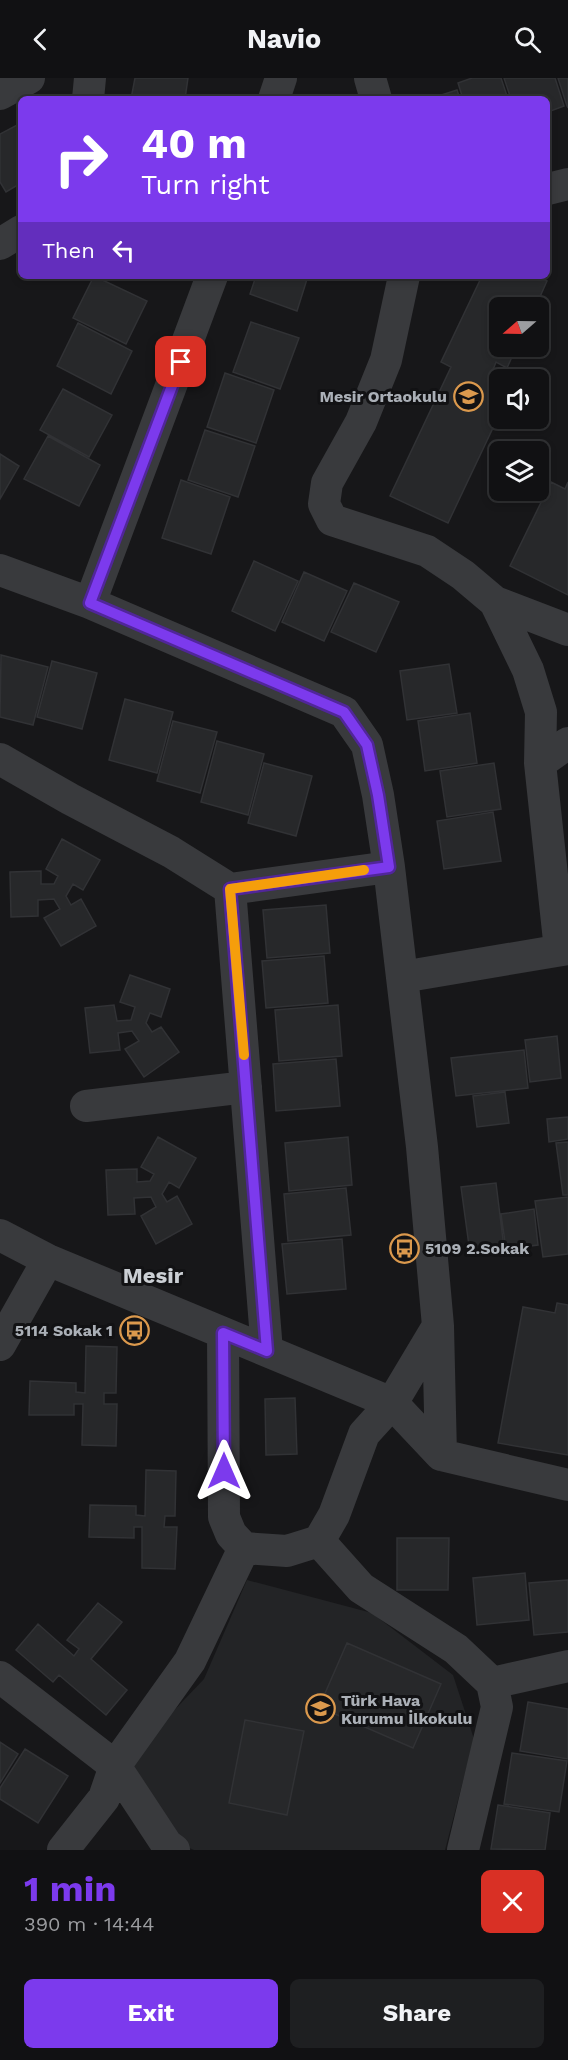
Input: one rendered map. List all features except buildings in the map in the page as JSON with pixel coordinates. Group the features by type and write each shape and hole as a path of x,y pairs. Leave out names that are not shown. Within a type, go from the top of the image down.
{"street":[{"path":"0,93 29,78"},
{"path":"88,96 90,78"},
{"path":"275,96 282,78"},
{"path":"370,78 375,96"},
{"path":"550,188 568,184"},
{"path":"0,244 18,233"},
{"path":"90,603 211,279"},
{"path":"403,279 386,360 361,422 327,483 324,504 332,520 427,551 463,574 495,602 568,630"},
{"path":"0,570 90,603 344,712 367,745 378,795 389,867 422,1147 438,1326 441,1455"},
{"path":"402,976 564,950 540,763 541,712 528,670 495,602"},
{"path":"540,763 568,744"},
{"path":"0,759 171,852 230,889 389,867"},
{"path":"230,889 267,1351"},
{"path":"86,1106 246,1087"},
{"path":"0,1235 48,1260 392,1403 441,1455 568,1485"},
{"path":"0,1345 48,1260"},
{"path":"223,1333 224,1517 231,1533 244,1548 287,1551 319,1541 334,1515 364,1434 392,1403 438,1326"},
{"path":"319,1541 360,1588 456,1649 492,1683 497,1707 463,1850"},
{"path":"63,1850 104,1798 115,1767 190,1661 244,1548"},
{"path":"492,1683 568,1666"},
{"path":"0,1677 115,1767 167,1845 174,1850"}],"shaded area":[{"name":"Türk Hava Kurumu İlkokulu","path":"247,1580 372,1613 453,1675 474,1739 445,1850 194,1850 175,1842 123,1764 204,1679"}],"slow traffic":[{"path":"244,1055 230,889 364,870"}],"place":[{"name":"Mesir Ortaokulu","path":"468,396"},
{"name":"5109 2.Sokak","path":"404,1248"},
{"name":"5114 Sokak 1","path":"134,1330"},
{"name":"Türk Hava Kurumu İlkokulu","path":"320,1709"}],"district":[{"name":"Mesir","path":"153,1275"}],"route":[{"path":"181,362 90,603 344,712 367,745 378,795 389,867 230,889 267,1351 223,1333 224,1471"}]}
